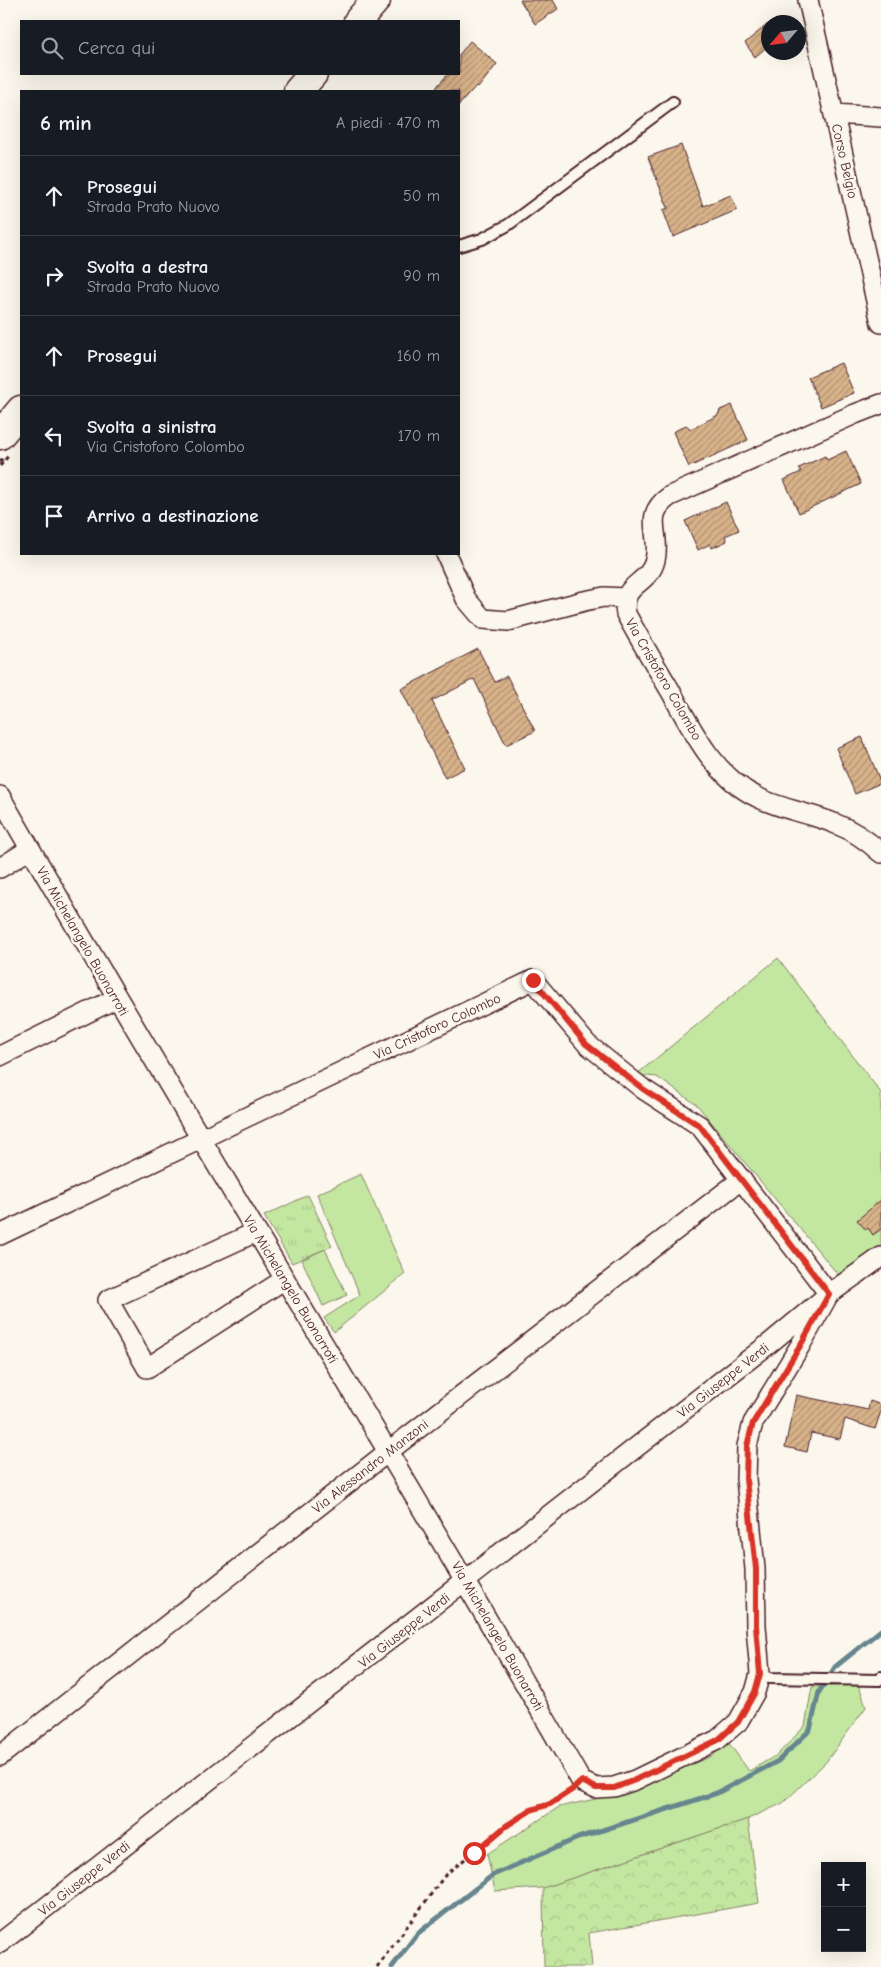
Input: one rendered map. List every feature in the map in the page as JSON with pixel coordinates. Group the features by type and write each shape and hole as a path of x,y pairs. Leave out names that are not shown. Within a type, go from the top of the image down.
{"street":[{"path":"359,20 376,0"},
{"name":"Corso Belgio","path":"808,0 881,323"},
{"path":"299,90 312,75"},
{"path":"834,114 881,117"},
{"path":"446,555 466,599 483,619 508,622 584,600 604,597 625,598 654,565 657,544 653,527 654,517 663,501 670,496 855,414 881,405"},
{"path":"0,434 20,411"},
{"name":"Via Cristoforo Colombo","path":"625,598 626,614 646,651 689,726 712,760 727,777 756,797 837,824 872,845 881,853"},
{"name":"Via Michelangelo Buonarroti","path":"0,796 116,998 467,1581 582,1781"},
{"path":"0,868 30,849"},
{"name":"Via Cristoforo Colombo","path":"0,1235 533,980 586,1044 643,1089 700,1126 829,1294"},
{"path":"0,1056 116,998"},
{"name":"Via Alessandro Manzoni","path":"0,1756 389,1451 742,1179"},
{"path":"256,1232 108,1300 147,1368 284,1279"},
{"path":"582,1781 596,1788 614,1788 635,1780 718,1740 738,1722 755,1692 760,1674 756,1626 756,1569 746,1479 747,1446 753,1423 829,1294 881,1257"},
{"name":"Via Giuseppe Verdi","path":"0,1943 467,1581 770,1343 829,1294"}],"lane":[{"path":"460,246 482,239 508,225 673,102"},
{"path":"760,1674 770,1678 878,1680 881,1678"}],"path":[{"path":"378,1967 446,1874 506,1826 531,1810 550,1804 582,1781"}],"green space":[{"path":"778,958 881,1093 881,1249 840,1277 697,1105 657,1077 636,1075"},
{"path":"361,1174 405,1274 334,1332 324,1318 360,1295 317,1194"},
{"path":"308,1195 332,1246 292,1263 264,1216"},
{"path":"325,1249 347,1295 323,1306 302,1260"},
{"path":"859,1685 866,1707 826,1762 783,1803 748,1819 543,1888 495,1891 487,1854 559,1807 618,1794 712,1756 728,1742 749,1771 777,1755 805,1726 812,1687"},
{"path":"748,1819 759,1903 589,1933 592,1967 544,1967 543,1888"}],"building":[{"path":"520,0 553,0 558,9 535,24"},
{"path":"761,30 761,52 755,57 745,43"},
{"path":"470,41 497,64 478,88 476,86 460,104 460,90 434,90 447,75 460,75 460,54"},
{"path":"681,145 703,206 731,195 737,210 673,237 663,210 668,208 648,157"},
{"path":"841,363 854,393 821,407 808,377"},
{"path":"732,405 748,440 689,467 673,432 686,425 691,429 718,415 720,410"},
{"path":"846,451 861,484 799,513 784,480 801,472 799,468 825,456 827,460"},
{"path":"726,502 739,530 725,536 727,541 712,548 710,544 698,550 685,521"},
{"path":"478,649 495,682 507,676 535,731 506,745 474,679 432,701 465,768 445,778 401,689"},
{"path":"862,737 881,783 855,794 836,748"},
{"path":"881,1200 881,1229 873,1235 868,1228 866,1230 857,1220"},
{"path":"796,1395 868,1410 870,1401 881,1405 881,1411 875,1429 845,1419 840,1439 811,1433 807,1452 785,1447"}],"waterway":[{"path":"392,1967 417,1934 493,1875 578,1838 717,1793 778,1761 810,1730 819,1692 835,1667 881,1630"}],"route":[{"path":"474,1853 506,1826 531,1810 550,1804 582,1781 596,1788 614,1788 635,1780 718,1740 738,1722 755,1692 760,1674 756,1626 756,1569 746,1479 747,1446 753,1423 829,1294 700,1126 643,1089 586,1044 533,980"}]}
